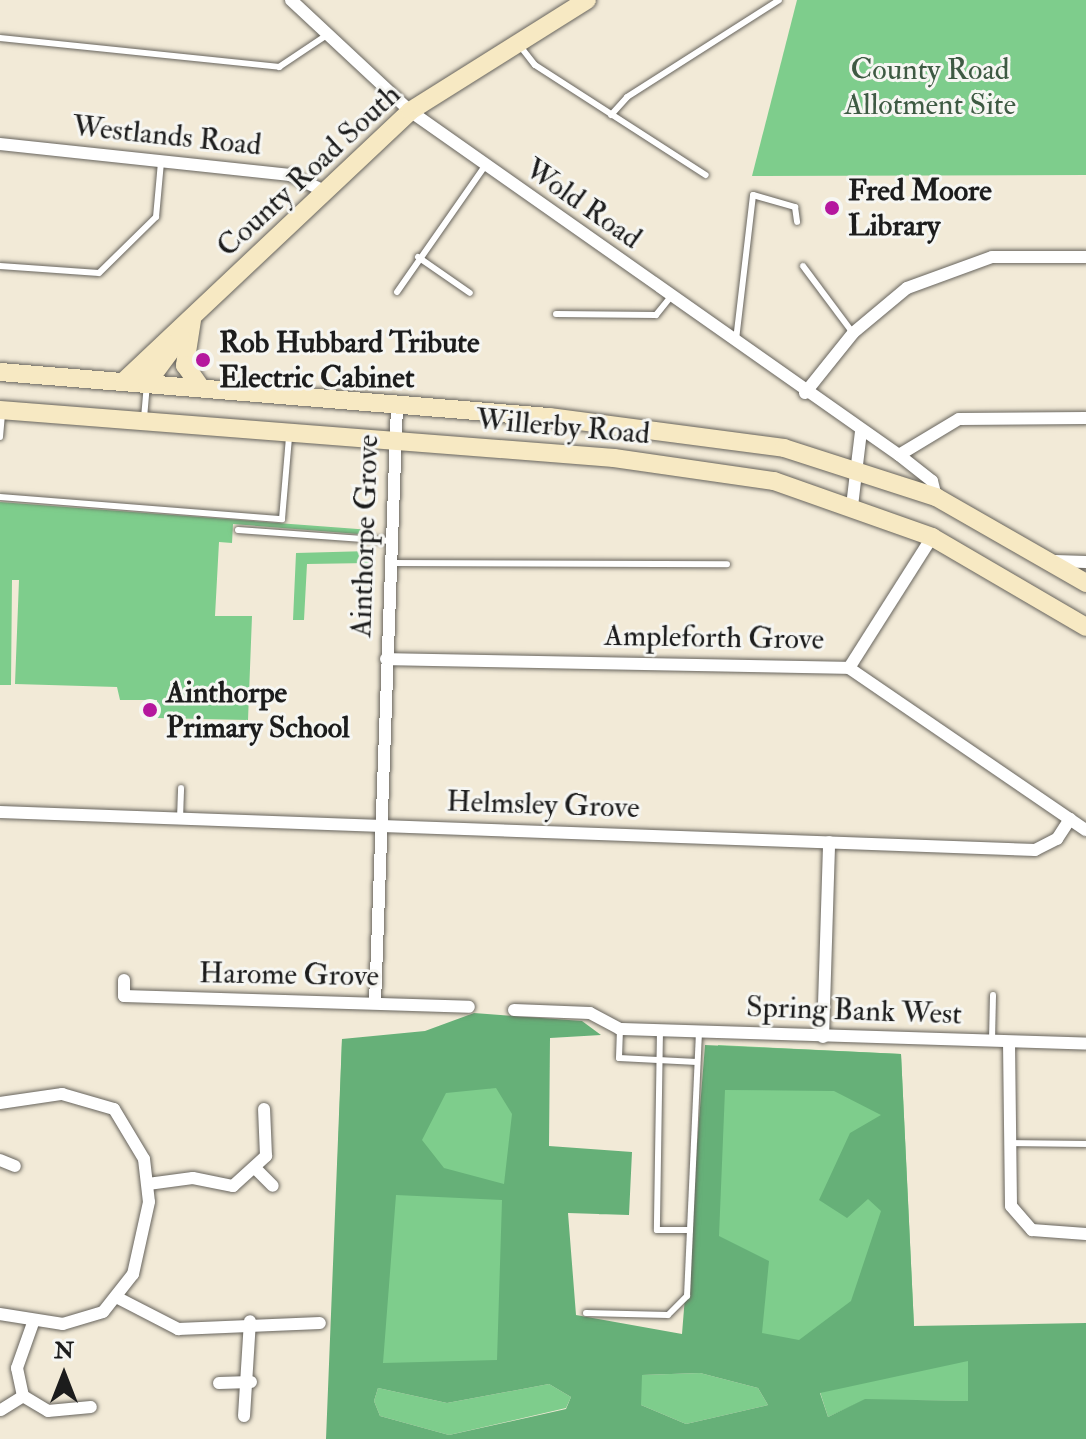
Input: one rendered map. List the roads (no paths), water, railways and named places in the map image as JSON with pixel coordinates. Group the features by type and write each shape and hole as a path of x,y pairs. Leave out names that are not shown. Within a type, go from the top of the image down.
{"street":[{"name":"Wold Road","path":"291,0 410,111 805,393 899,455 932,481 936,497"},
{"name":"County Road South","path":"125,380 410,111 587,0"},
{"name":"Westlands Road","path":"0,144 290,175 325,191"},
{"path":"805,393 853,333 907,288 946,270 992,257 1086,257"},
{"name":"County Road South","path":"147,383 196,314"},
{"path":"185,332 185,365 201,388"},
{"name":"Willerby Road","path":"0,372 125,380 703,433 858,469 936,497 1055,561 1086,583"},
{"name":"Ainthorpe Grove","path":"375,1003 397,406"},
{"name":"Willerby Road","path":"1,410 693,466 852,506 932,537 1086,627"},
{"path":"899,455 959,419 1086,418"},
{"path":"852,506 861,432"},
{"path":"849,668 932,537"},
{"path":"1055,561 1086,562"},
{"name":"Ampleforth Grove","path":"386,659 849,668 1086,830"},
{"name":"Helmsley Grove","path":"0,812 1035,850 1057,839 1070,819"},
{"path":"823,1037 829,842"},
{"name":"Harome Grove","path":"124,980 124,996 469,1007"},
{"path":"514,1010 590,1013 620,1029"},
{"name":"Spring Bank West","path":"620,1029 1086,1044"},
{"path":"1009,1042 1008,1190 1019,1220 1048,1234 1086,1234"},
{"path":"0,1103 62,1094 114,1109 134,1135 148,1184 143,1232 118,1298 86,1320 34,1320 0,1314"},
{"path":"148,1184 193,1178 233,1186 255,1168 268,1142 264,1109"},
{"path":"0,1160 15,1166"},
{"path":"255,1168 273,1186"},
{"path":"118,1298 178,1329 250,1321 320,1323"},
{"path":"34,1320 17,1368 23,1396 48,1411 91,1407"},
{"path":"244,1416 251,1382 250,1321"},
{"path":"219,1383 251,1382"},
{"path":"1,1410 23,1396"}],"lane":[{"path":"611,115 627,97 779,0"},
{"path":"0,38 279,67 327,35"},
{"path":"518,43 535,65 706,175"},
{"path":"0,266 99,273 156,217 161,162"},
{"path":"397,292 418,257 485,166"},
{"path":"736,344 753,195 795,207 797,222"},
{"path":"418,257 470,293"},
{"path":"803,266 853,333"},
{"path":"556,314 656,315 670,298"},
{"path":"144,422 147,383"},
{"path":"0,437 1,410"},
{"path":"0,497 282,519 289,433"},
{"path":"238,530 391,541"},
{"path":"390,563 727,564"},
{"path":"180,819 181,788"},
{"path":"992,1041 993,995"},
{"path":"620,1029 619,1058 697,1062"},
{"path":"660,1030 662,1060 657,1230 690,1230"},
{"path":"586,1313 668,1315 682,1308 690,1230 699,1032"},
{"path":"1008,1143 1086,1144"}],"place":[{"name":"Fred Moore Library","path":"832,208"},
{"name":"Rob Hubbard Tribute Electric Cabinet","path":"203,360"},
{"name":"Ainthorpe Primary School","path":"150,710"}],"park label":[{"name":"County Road Allotment Site","path":"930,87"}]}
